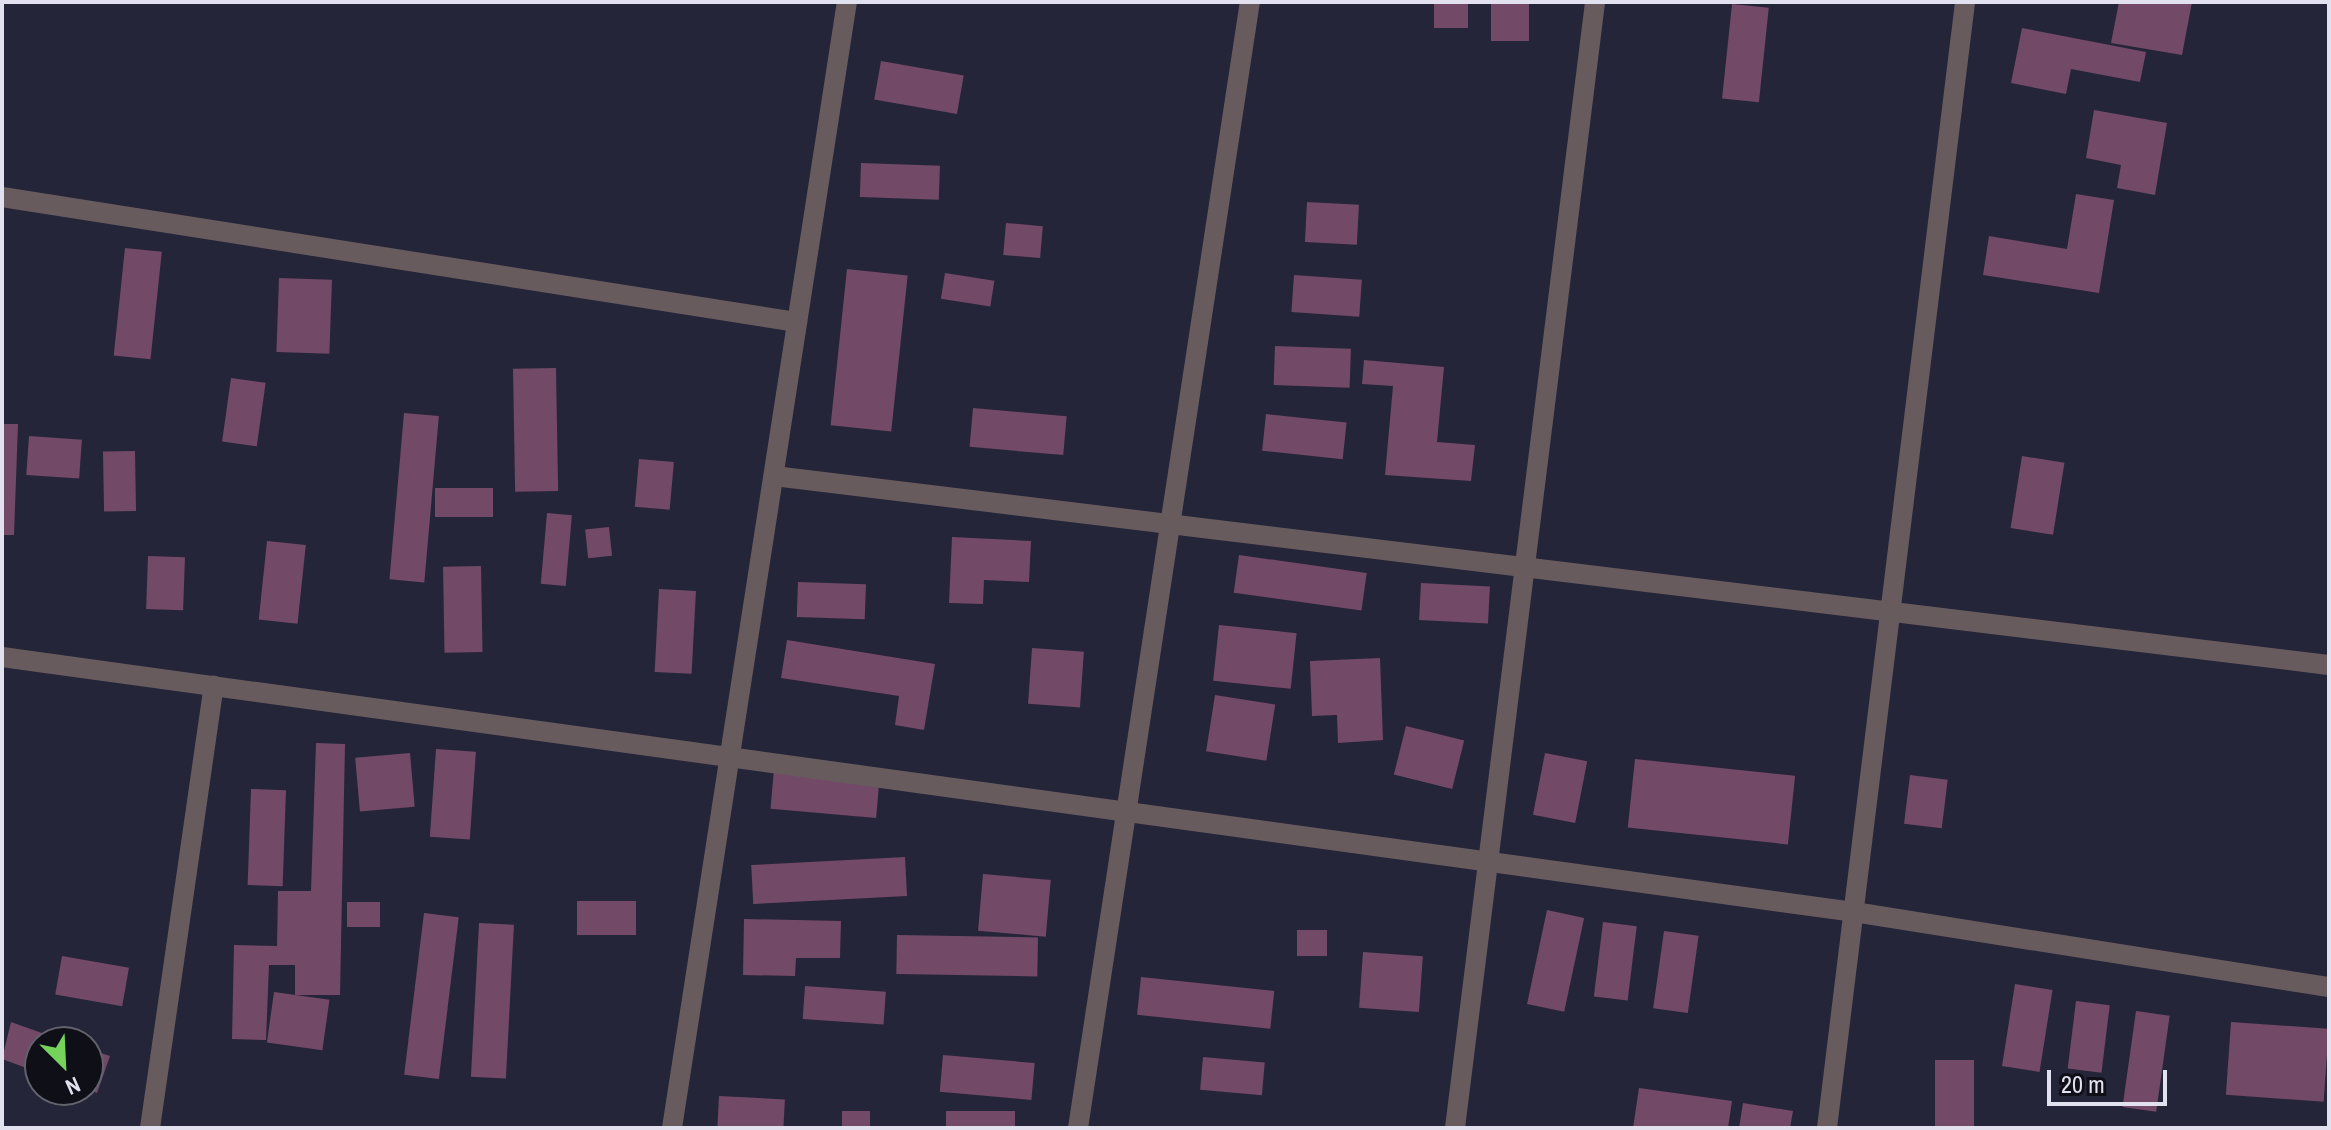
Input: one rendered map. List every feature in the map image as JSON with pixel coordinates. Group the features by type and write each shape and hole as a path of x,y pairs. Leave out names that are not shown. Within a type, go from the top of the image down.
{"street":[{"path":"672,1128 847,2"},
{"path":"1078,1128 1250,2"},
{"path":"1455,1128 1595,2"},
{"path":"1827,1128 1965,2"},
{"path":"2,197 797,322"},
{"path":"774,476 2329,665"},
{"path":"2,657 1488,867 1854,912 2329,987"},
{"path":"150,1128 214,686"}],"building":[{"path":"1434,2 1468,2 1468,28 1434,28"},
{"path":"1491,2 1529,2 1529,41 1491,41"},
{"path":"2119,2 2192,2 2182,55 2111,43"},
{"path":"1732,4 1769,8 1759,102 1722,98"},
{"path":"2022,28 2146,52 2140,82 2071,69 2066,94 2011,83"},
{"path":"881,61 964,76 957,114 874,99"},
{"path":"2094,110 2167,123 2155,195 2117,188 2121,165 2086,158"},
{"path":"861,163 940,166 939,200 860,197"},
{"path":"2076,194 2114,200 2099,293 1983,275 1989,236 2067,249"},
{"path":"1307,202 1359,205 1357,245 1305,242"},
{"path":"1006,223 1043,226 1040,258 1003,255"},
{"path":"125,248 162,252 151,359 114,355"},
{"path":"847,269 908,275 891,432 831,425"},
{"path":"945,273 994,281 990,307 941,299"},
{"path":"1294,275 1362,280 1359,317 1291,312"},
{"path":"279,278 332,280 329,354 276,352"},
{"path":"1275,346 1351,349 1350,388 1274,385"},
{"path":"1364,360 1444,367 1437,442 1475,445 1471,481 1385,475 1393,386 1362,384"},
{"path":"556,368 558,491 515,492 513,369"},
{"path":"231,378 266,383 257,446 222,441"},
{"path":"973,408 1067,416 1063,455 970,447"},
{"path":"404,413 439,416 424,582 389,579"},
{"path":"1266,414 1347,422 1343,459 1262,451"},
{"path":"2,424 18,424 14,535 2,535"},
{"path":"29,436 82,440 79,479 26,475"},
{"path":"135,451 136,511 104,512 103,452"},
{"path":"2022,456 2064,463 2053,535 2011,528"},
{"path":"639,459 674,462 670,510 635,507"},
{"path":"435,488 493,488 493,517 435,517"},
{"path":"547,513 572,515 566,586 541,584"},
{"path":"609,527 612,556 588,558 585,530"},
{"path":"952,537 1031,541 1029,582 984,580 983,604 949,603"},
{"path":"267,541 306,545 298,624 259,620"},
{"path":"1239,555 1367,573 1361,611 1234,593"},
{"path":"148,556 185,557 183,610 146,609"},
{"path":"481,566 483,652 445,653 443,567"},
{"path":"798,582 866,584 865,619 797,617"},
{"path":"1421,583 1490,587 1488,624 1419,620"},
{"path":"659,589 696,591 692,674 655,672"},
{"path":"1219,625 1297,633 1291,689 1213,681"},
{"path":"787,640 935,664 924,730 895,725 899,696 781,678"},
{"path":"1032,648 1084,652 1080,707 1028,704"},
{"path":"1380,658 1383,740 1338,743 1337,715 1312,716 1310,661"},
{"path":"1215,695 1275,705 1266,761 1206,751"},
{"path":"1406,726 1464,741 1452,789 1394,775"},
{"path":"316,743 345,744 340,995 295,995 295,965 269,965 266,1040 232,1039 234,945 277,946 278,891 311,891"},
{"path":"436,749 476,752 470,840 430,837"},
{"path":"410,753 415,807 360,812 355,758"},
{"path":"1545,753 1587,761 1575,823 1533,815"},
{"path":"1635,759 1795,776 1788,844 1628,828"},
{"path":"774,769 880,778 876,818 771,809"},
{"path":"1910,775 1948,780 1942,828 1904,824"},
{"path":"251,789 286,790 283,886 248,885"},
{"path":"905,857 907,896 753,904 751,865"},
{"path":"983,874 1051,880 1046,937 978,931"},
{"path":"577,901 636,901 636,935 577,935"},
{"path":"347,902 380,902 380,927 347,927"},
{"path":"1547,910 1584,918 1564,1012 1527,1004"},
{"path":"424,913 459,917 439,1079 404,1075"},
{"path":"744,919 841,921 840,958 796,958 795,976 743,975"},
{"path":"1603,922 1637,926 1628,1001 1594,996"},
{"path":"479,923 514,925 506,1079 471,1077"},
{"path":"1297,930 1327,930 1327,956 1297,956"},
{"path":"1664,931 1699,936 1688,1013 1653,1008"},
{"path":"897,935 1038,937 1037,976 896,974"},
{"path":"1363,952 1423,956 1419,1012 1359,1008"},
{"path":"62,956 129,968 122,1006 55,994"},
{"path":"1141,977 1274,991 1270,1029 1137,1015"},
{"path":"2015,984 2053,990 2040,1072 2002,1066"},
{"path":"805,986 886,992 884,1025 803,1019"},
{"path":"274,992 329,1000 322,1050 267,1043"},
{"path":"2076,1001 2110,1005 2101,1073 2068,1068"},
{"path":"2136,1011 2170,1016 2156,1112 2123,1107"},
{"path":"11,1022 24,1027 24,1067 2,1059"},
{"path":"2231,1022 2329,1029 2324,1102 2226,1095"},
{"path":"104,1054 110,1056 104,1073"},
{"path":"943,1055 1035,1063 1031,1100 940,1092"},
{"path":"1203,1057 1265,1062 1262,1095 1200,1090"},
{"path":"1935,1060 1974,1060 1974,1128 1935,1128"},
{"path":"1639,1088 1732,1101 1728,1128 1633,1128"},
{"path":"719,1096 785,1099 783,1128 717,1128"},
{"path":"1743,1103 1793,1111 1790,1128 1739,1128"},
{"path":"842,1111 870,1111 870,1128 842,1128"},
{"path":"946,1111 1015,1111 1015,1128 946,1128"}]}
